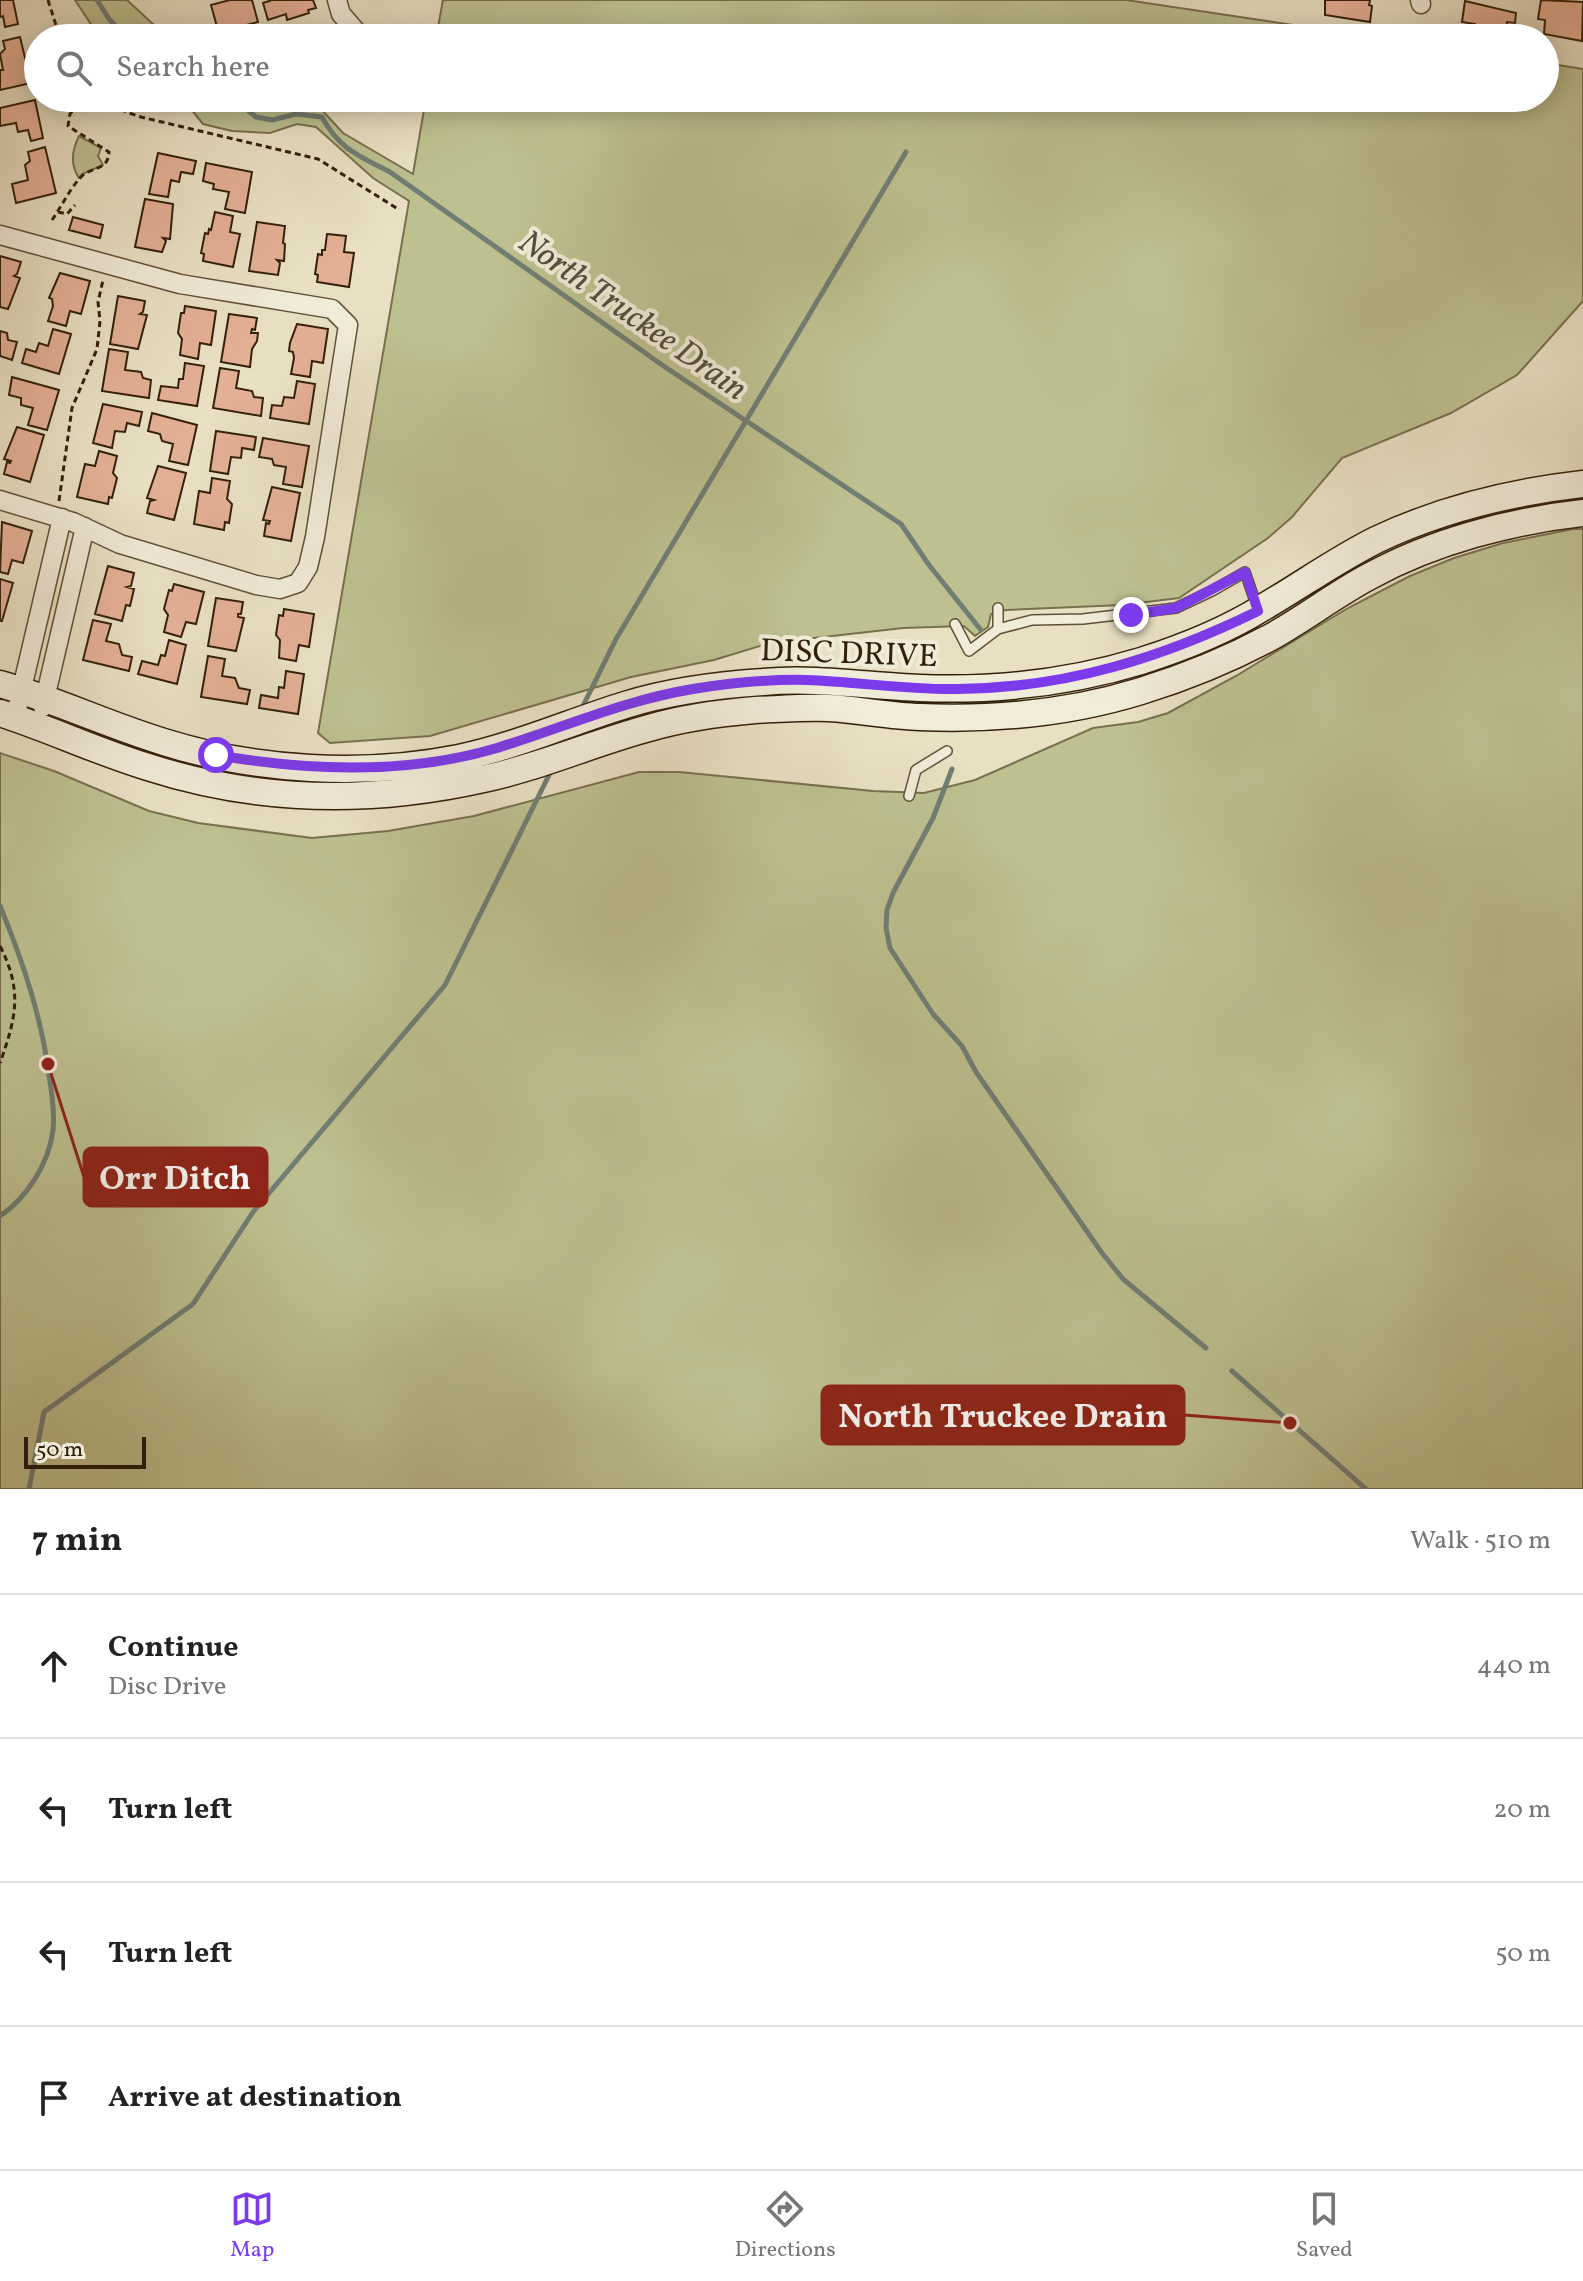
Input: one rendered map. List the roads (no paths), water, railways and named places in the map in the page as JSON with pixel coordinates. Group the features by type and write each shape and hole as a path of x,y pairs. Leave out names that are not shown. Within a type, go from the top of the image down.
{"main road":[{"name":"DISC DRIVE","path":"22,691 129,731 216,755 301,766 365,768 457,758 628,704 692,689 804,680 957,689 1052,683 1141,661 1182,646 1258,611 1376,540 1411,526 1486,501 1583,484"},
{"name":"DISC DRIVE","path":"18,719 143,766 209,784 268,793 336,796 380,795 484,779 547,762 650,727 750,711 831,708 943,717 1051,711 1138,692 1208,667 1271,637 1370,575 1434,548 1508,526 1583,513"}],"street":[{"path":"337,0 341,14 350,24"},
{"path":"0,235 180,284 332,309 348,325 308,567 298,583 280,589 256,585 120,544 85,527 0,500"},
{"path":"18,719 59,518"},
{"path":"22,691 69,595 85,527"}],"lane":[{"path":"955,624 969,651 998,629 1032,620 1095,618 1176,608 1245,572 1258,611"},
{"path":"46,589 69,595"},
{"path":"998,608 998,629"},
{"path":"909,796 916,770 947,751"}],"waterway":[{"name":"North Truckee Drain","path":"97,0 113,24"},
{"name":"North Truckee Drain","path":"250,112 256,117 272,120 296,114 322,117 335,137 351,150 390,172 665,367 901,524 981,630"},
{"path":"581,710 616,639 906,152"},
{"path":"29,1489 44,1412 193,1304 253,1212 445,985 552,769"},
{"name":"North Truckee Drain","path":"952,769 933,818 887,910 886,928 890,948 933,1014 962,1046 976,1072 1102,1253 1123,1279 1206,1348"},
{"path":"0,906 36,1010 46,1053 54,1116 51,1142 42,1167 28,1190 0,1216"},
{"name":"North Truckee Drain","path":"1232,1371 1366,1489"}],"place":[{"name":"Orr Ditch","path":"48,1064"},
{"name":"North Truckee Drain","path":"1290,1423"}]}
